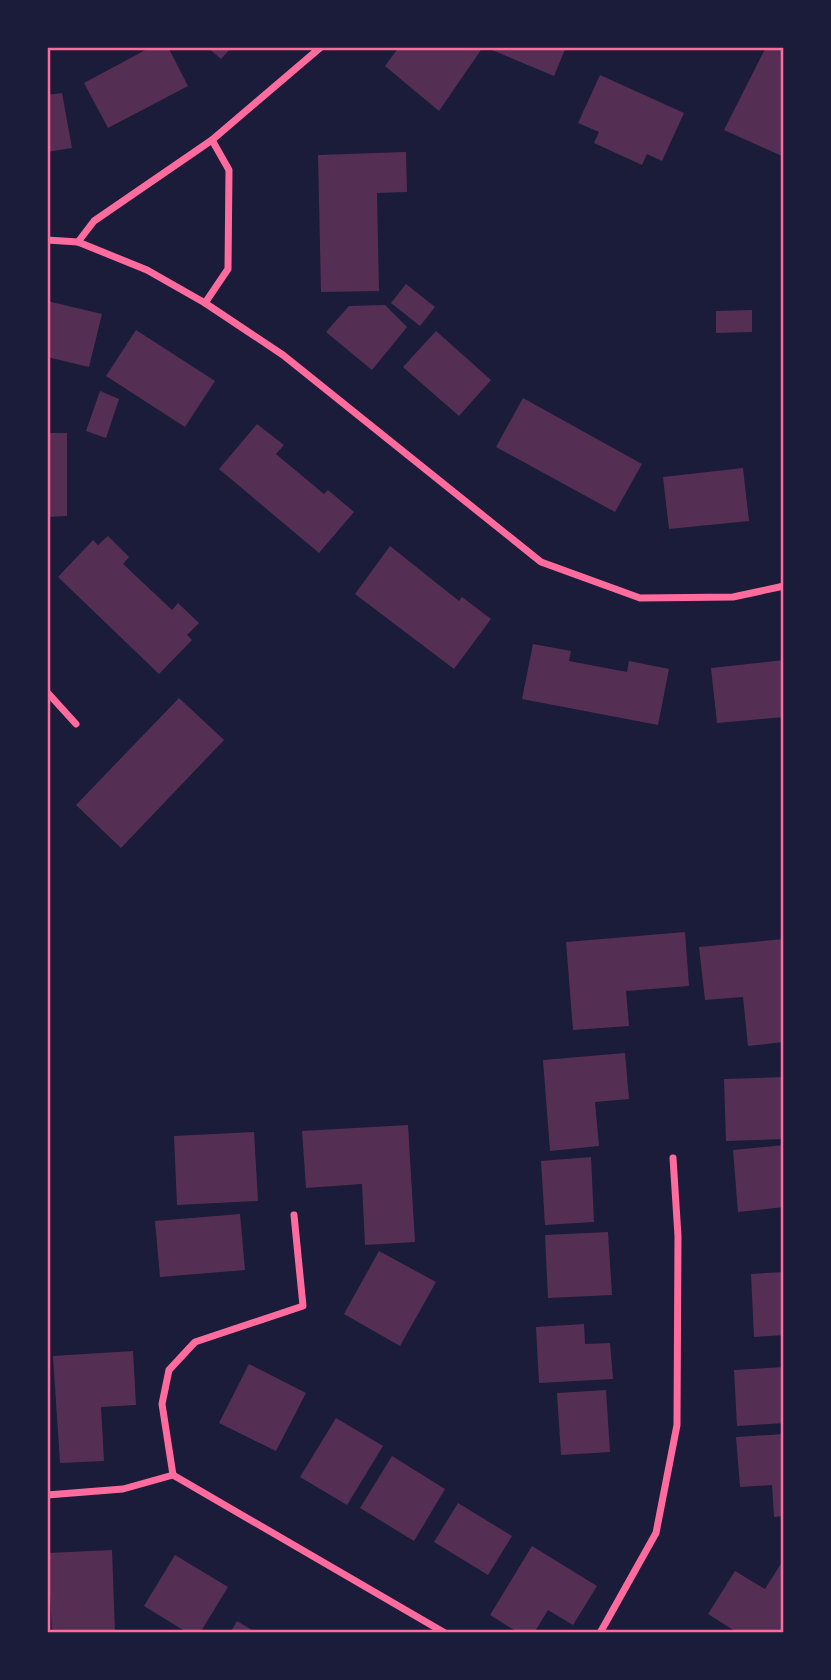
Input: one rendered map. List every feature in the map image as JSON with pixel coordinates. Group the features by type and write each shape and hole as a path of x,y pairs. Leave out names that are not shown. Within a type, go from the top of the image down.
{"street":[{"path":"78,242 94,221 212,141 321,47"},
{"path":"205,303 228,269 229,170 212,141"},
{"path":"47,240 78,242 147,270 205,303 283,355 541,562 640,598 733,597 784,586"},
{"path":"47,692 76,723"},
{"path":"600,1633 656,1533 677,1425 678,1236 673,1158"},
{"path":"173,1475 162,1404 169,1370 195,1342 303,1306 294,1215"},
{"path":"47,1495 123,1489 173,1475 445,1633"}],"building":[{"path":"151,47 168,47 188,86 108,128 84,83"},
{"path":"207,47 232,47 221,59"},
{"path":"399,47 483,47 439,111 385,66"},
{"path":"485,47 566,47 554,76"},
{"path":"766,47 784,47 784,157 724,130"},
{"path":"600,75 684,113 662,161 647,154 642,165 594,143 599,132 578,123"},
{"path":"62,93 72,148 47,152 47,95"},
{"path":"406,152 407,192 377,193 379,291 321,292 318,155"},
{"path":"406,284 435,307 420,326 391,303"},
{"path":"47,301 102,314 89,367 47,357"},
{"path":"385,305 407,327 372,370 326,332 349,306"},
{"path":"752,310 752,332 716,333 716,311"},
{"path":"136,330 215,381 185,427 106,376"},
{"path":"436,331 491,380 459,416 403,367"},
{"path":"100,391 119,399 106,438 86,431"},
{"path":"523,398 642,464 615,512 496,447"},
{"path":"257,424 284,445 276,454 324,494 328,490 354,512 319,553 219,469"},
{"path":"47,433 67,433 67,516 47,517"},
{"path":"743,468 749,521 669,529 663,477"},
{"path":"108,536 129,557 123,564 172,610 178,603 199,623 187,635 192,640 159,674 58,577 93,540 98,545"},
{"path":"390,546 459,601 462,597 491,619 454,669 355,594"},
{"path":"533,644 571,651 569,661 627,672 629,661 669,669 658,725 522,699"},
{"path":"784,660 784,717 717,723 711,668"},
{"path":"179,698 224,740 121,848 76,805"},
{"path":"685,932 689,986 626,991 629,1026 573,1030 566,942"},
{"path":"784,939 784,1042 748,1046 743,997 705,1000 699,947"},
{"path":"625,1053 629,1099 595,1102 599,1146 550,1151 543,1060"},
{"path":"784,1077 784,1139 726,1141 724,1079"},
{"path":"408,1125 415,1242 365,1245 362,1184 306,1188 302,1131"},
{"path":"254,1132 258,1201 177,1205 174,1136"},
{"path":"784,1145 784,1207 738,1212 733,1150"},
{"path":"591,1157 594,1222 545,1225 541,1161"},
{"path":"240,1214 245,1270 160,1277 155,1221"},
{"path":"608,1232 612,1295 548,1298 545,1235"},
{"path":"379,1251 436,1282 400,1346 344,1314"},
{"path":"784,1272 784,1335 754,1337 751,1274"},
{"path":"584,1324 585,1344 610,1343 613,1379 539,1383 536,1327"},
{"path":"133,1351 136,1405 101,1407 104,1461 60,1463 53,1356"},
{"path":"249,1364 306,1393 276,1451 219,1423"},
{"path":"784,1367 784,1423 737,1426 734,1370"},
{"path":"606,1390 610,1452 561,1455 557,1393"},
{"path":"336,1418 383,1446 347,1505 300,1477"},
{"path":"784,1434 784,1516 774,1517 772,1485 740,1487 736,1437"},
{"path":"392,1456 445,1489 414,1541 360,1508"},
{"path":"458,1503 512,1536 488,1575 434,1542"},
{"path":"532,1546 597,1586 573,1625 548,1610 534,1633 519,1633 490,1615"},
{"path":"112,1550 115,1633 52,1633 48,1553"},
{"path":"175,1555 228,1587 200,1633 188,1633 144,1606"},
{"path":"784,1559 784,1633 738,1633 708,1614 735,1571 765,1589"},
{"path":"237,1621 257,1633 230,1633"}]}
